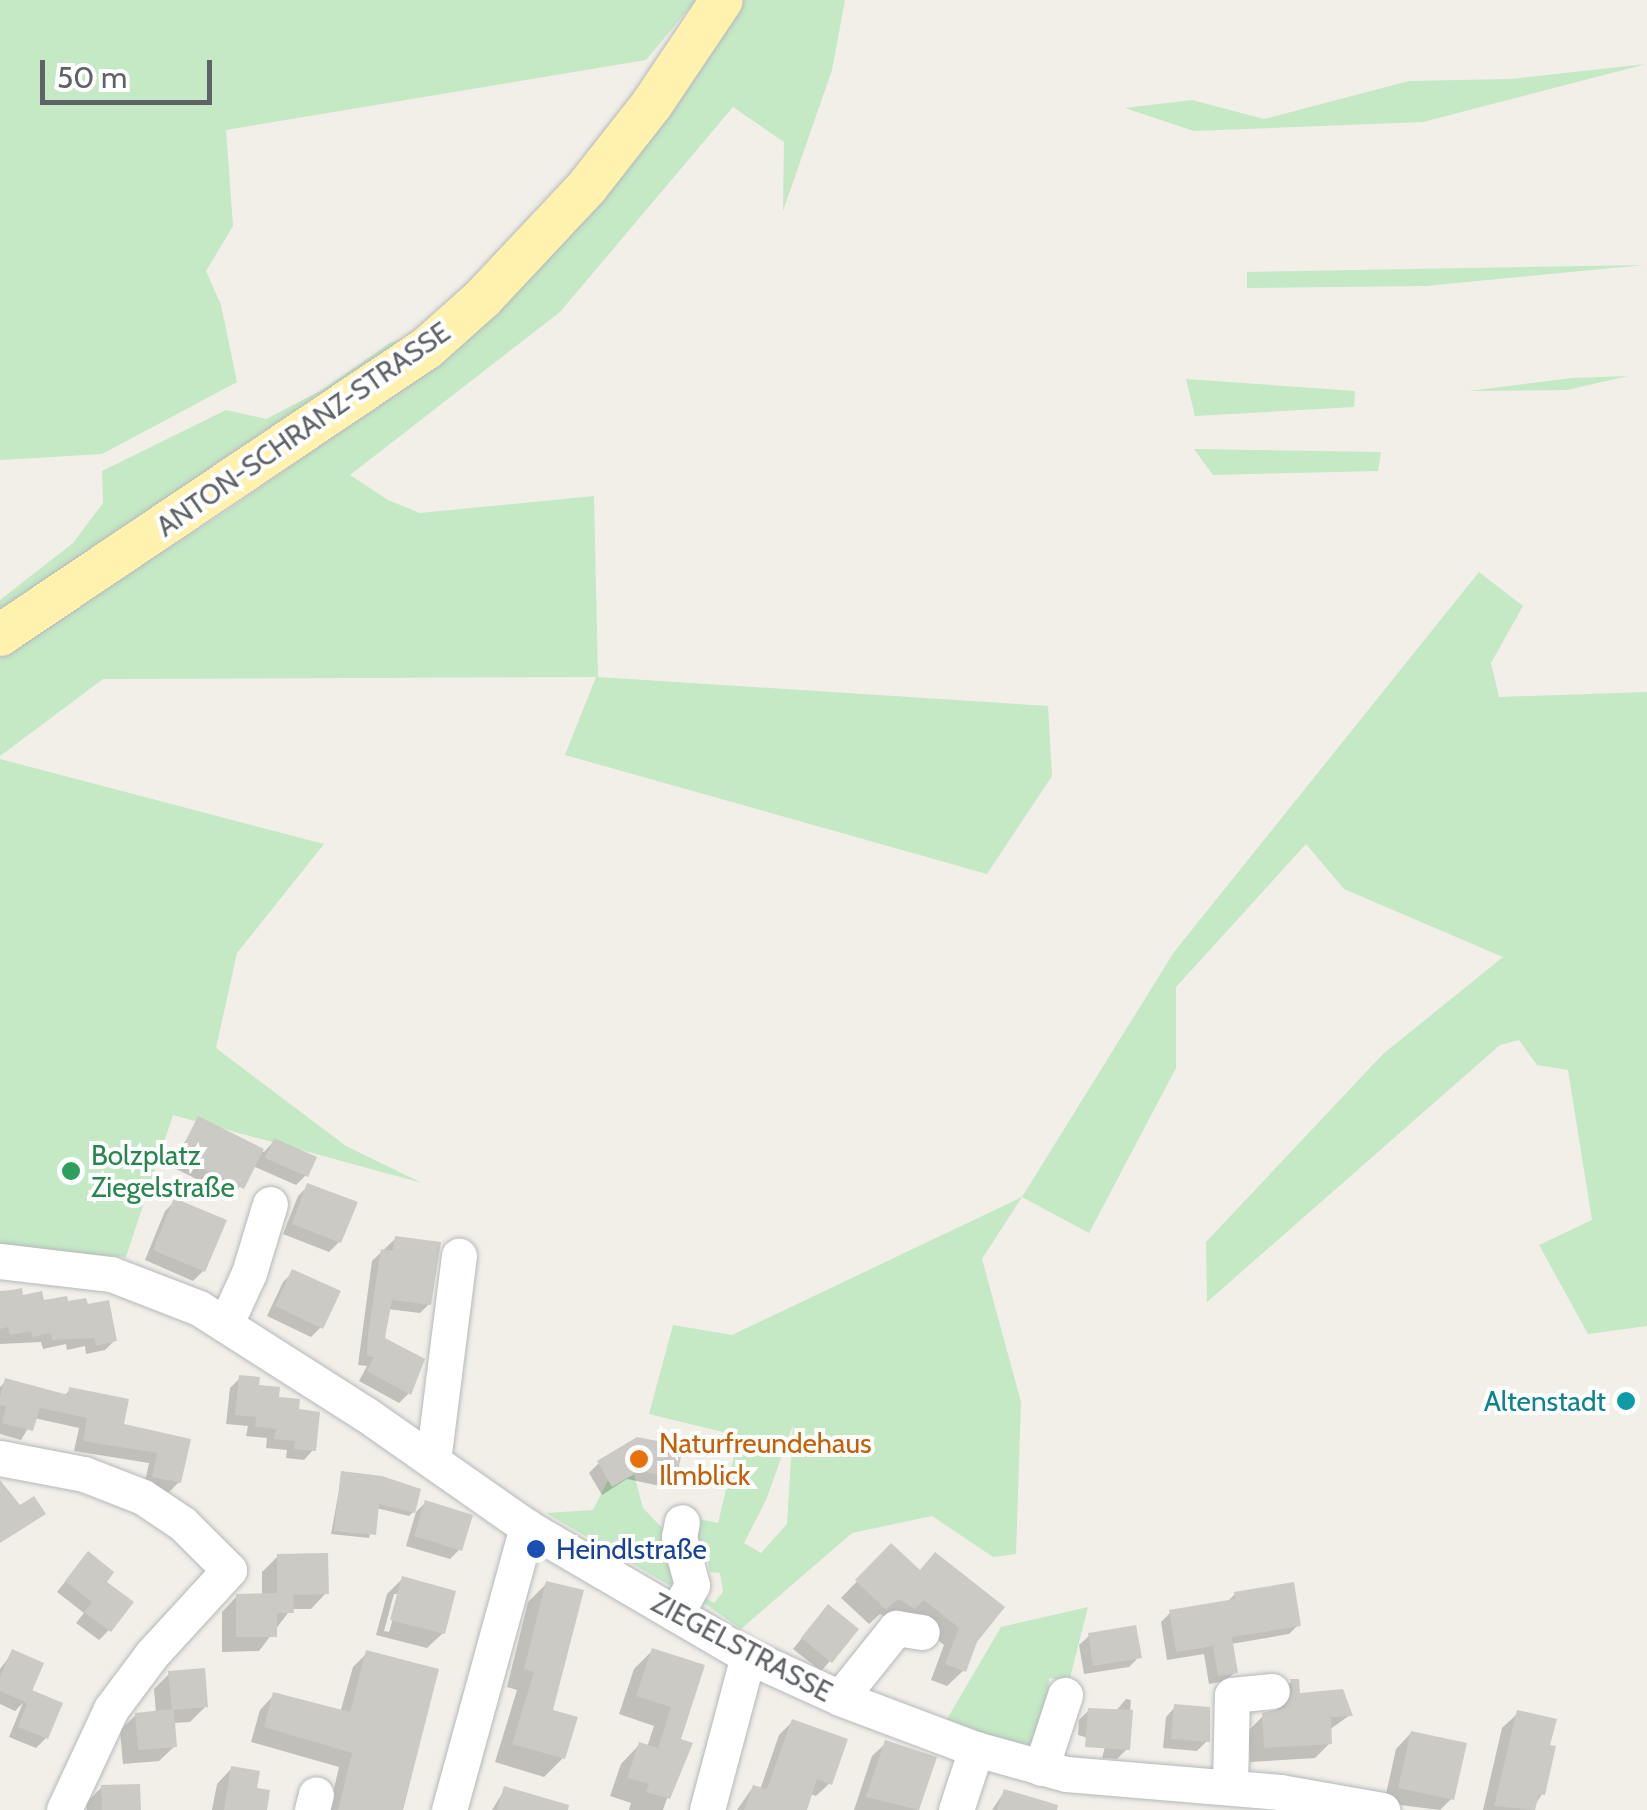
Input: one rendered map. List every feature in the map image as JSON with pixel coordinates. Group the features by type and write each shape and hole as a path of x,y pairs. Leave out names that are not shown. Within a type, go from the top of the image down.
{"main road":[{"name":"ANTON-SCHRANZ-STRASSE","path":"0,635 427,348 482,299 588,187 652,104 722,0"}],"street":[{"path":"226,1323 250,1273 270,1204"},
{"path":"434,1461 459,1256"},
{"name":"ZIEGELSTRASSE","path":"0,1261 125,1278 226,1323 526,1527 748,1656 840,1698 976,1749 1172,1797 1230,1787 1382,1810"},
{"path":"0,1458 84,1474 143,1498 184,1524 229,1570 152,1654 111,1709 64,1810"},
{"path":"676,1614 692,1586 679,1537 682,1522"},
{"path":"449,1810 526,1527"},
{"path":"840,1698 896,1628 922,1632"},
{"path":"706,1810 748,1656"},
{"path":"1230,1787 1232,1695 1272,1692"},
{"path":"1041,1768 1064,1695"},
{"path":"956,1810 976,1749"}],"green space":[{"path":"0,0 696,0 646,60 226,130 233,226 206,271 221,305 237,382 102,454 0,460"},
{"path":"740,0 845,0 832,70 783,211 784,142 733,107 560,312 350,475 388,500 420,513 594,496 598,677 1048,706 1052,776 987,874 565,755 596,677 103,679 0,756 0,657 229,509 408,384"},
{"path":"1646,64 1423,122 1194,131 1125,108 1192,100 1264,119 1409,81 1511,79"},
{"path":"1644,265 1426,286 1247,288 1247,272"},
{"path":"420,334 0,635 0,600 73,543 103,503 102,471 226,410 266,419 322,390 390,343"},
{"path":"1628,376 1567,390 1469,391 1572,378"},
{"path":"1186,379 1355,391 1354,407 1195,416"},
{"path":"1194,449 1381,452 1378,471 1213,475"},
{"path":"1479,572 1523,606 1491,663 1499,697 1647,692 1647,1326 1588,1334 1539,1245 1592,1220 1568,1070 1537,1065 1519,1040 1500,1045 1207,1302 1206,1242 1383,1054 1503,957 1344,889 1306,844 1176,987 1176,1068 1089,1233 1022,1197 1174,952"},
{"path":"0,759 324,844 237,953 216,1048 346,1146 422,1183 173,1115 126,1257 0,1249"},
{"path":"1022,1197 982,1259 1021,1402 1016,1554 993,1557 932,1516 852,1533 741,1629 694,1596 698,1593 714,1603 723,1592 720,1573 710,1572 706,1551 695,1541 694,1518 718,1523 739,1436 649,1414 673,1325 732,1335","holes":["793,1425 787,1524 761,1553 744,1543 766,1500"]},
{"path":"634,1474 643,1508 667,1533 678,1586 672,1587 546,1513 593,1510 608,1480"},
{"path":"1088,1607 1069,1682 1049,1678 1051,1708 1032,1746 1019,1747 947,1719 1001,1627"}],"building":[{"path":"198,1116 264,1149 244,1189 178,1156"},
{"path":"274,1138 317,1157 308,1177 265,1158"},
{"path":"307,1183 358,1202 341,1243 292,1224"},
{"path":"174,1198 227,1220 205,1272 153,1250"},
{"path":"395,1236 441,1242 431,1305 392,1300 385,1338 425,1359 411,1395 367,1371 374,1357 367,1356 368,1334 381,1249 393,1251"},
{"path":"292,1269 341,1291 323,1329 275,1306"},
{"path":"22,1288 23,1295 42,1291 44,1300 67,1296 68,1301 86,1298 88,1304 109,1300 117,1341 96,1346 94,1338 52,1340 51,1333 32,1337 31,1331 10,1335 8,1327 0,1329 0,1292"},
{"path":"239,1375 260,1377 259,1385 280,1387 279,1397 300,1399 299,1409 320,1412 316,1451 294,1449 295,1441 274,1439 276,1429 255,1427 256,1417 235,1415"},
{"path":"5,1378 68,1395 69,1387 129,1399 124,1424 191,1439 181,1483 152,1477 157,1453 83,1441 87,1418 40,1408 33,1431 2,1423 6,1406 0,1405 0,1397"},
{"path":"637,1437 683,1446 677,1478 639,1471 612,1487 597,1461"},
{"path":"341,1471 382,1476 421,1489 415,1513 379,1504 376,1535 334,1531"},
{"path":"0,1480 20,1505 34,1496 46,1514 0,1543"},
{"path":"425,1500 473,1515 462,1551 414,1536"},
{"path":"891,1543 920,1570 935,1552 1005,1607 977,1642 966,1672 945,1664 959,1628 924,1600 915,1609 898,1599 886,1610 855,1580"},
{"path":"88,1551 114,1572 107,1582 134,1602 111,1632 84,1612 92,1602 65,1581"},
{"path":"328,1553 329,1594 293,1595 294,1613 277,1613 277,1637 236,1637 236,1594 277,1593 277,1554"},
{"path":"402,1576 456,1591 445,1634 390,1620"},
{"path":"546,1581 584,1590 553,1710 578,1717 565,1759 512,1744 534,1672 524,1669"},
{"path":"1294,1582 1301,1626 1232,1637 1238,1673 1218,1676 1213,1646 1176,1652 1169,1610 1235,1599 1234,1592"},
{"path":"828,1604 859,1629 832,1663 801,1638"},
{"path":"1136,1625 1142,1658 1093,1666 1088,1633"},
{"path":"652,1648 705,1665 681,1739 693,1743 670,1799 646,1792 649,1784 627,1778 639,1742 658,1748 671,1707 636,1696"},
{"path":"12,1649 44,1663 27,1703 0,1691 0,1677"},
{"path":"366,1650 439,1669 403,1810 338,1810 352,1753 264,1727 273,1692 350,1712"},
{"path":"205,1668 208,1707 174,1710 177,1747 138,1750 135,1713 172,1709 168,1671"},
{"path":"1290,1679 1299,1679 1300,1693 1343,1689 1353,1716 1331,1717 1332,1744 1264,1748 1262,1713 1285,1708 1293,1690"},
{"path":"32,1690 63,1703 48,1739 18,1727"},
{"path":"1174,1704 1210,1707 1210,1742 1171,1739"},
{"path":"1088,1708 1133,1710 1130,1750 1085,1747"},
{"path":"1517,1710 1557,1719 1550,1745 1556,1746 1545,1795 1539,1794 1535,1810 1494,1806"},
{"path":"792,1719 848,1739 832,1785 817,1779 807,1810 744,1810 753,1785 767,1789"},
{"path":"1411,1731 1467,1743 1454,1800 1398,1788"},
{"path":"885,1740 937,1757 919,1810 866,1797"},
{"path":"231,1766 260,1771 257,1788 270,1790 267,1810 224,1810"},
{"path":"140,1784 141,1810 102,1810 101,1785"},
{"path":"504,1786 569,1805 568,1810 497,1810"},
{"path":"1004,1789 1058,1805 1057,1810 997,1810"}],"place":[{"name":"Bolzplatz Ziegelstraße","path":"71,1171"},
{"name":"Altenstadt","path":"1626,1401"},
{"name":"Naturfreundehaus Ilmblick","path":"639,1459"},
{"name":"Heindlstraße","path":"536,1549"}]}
